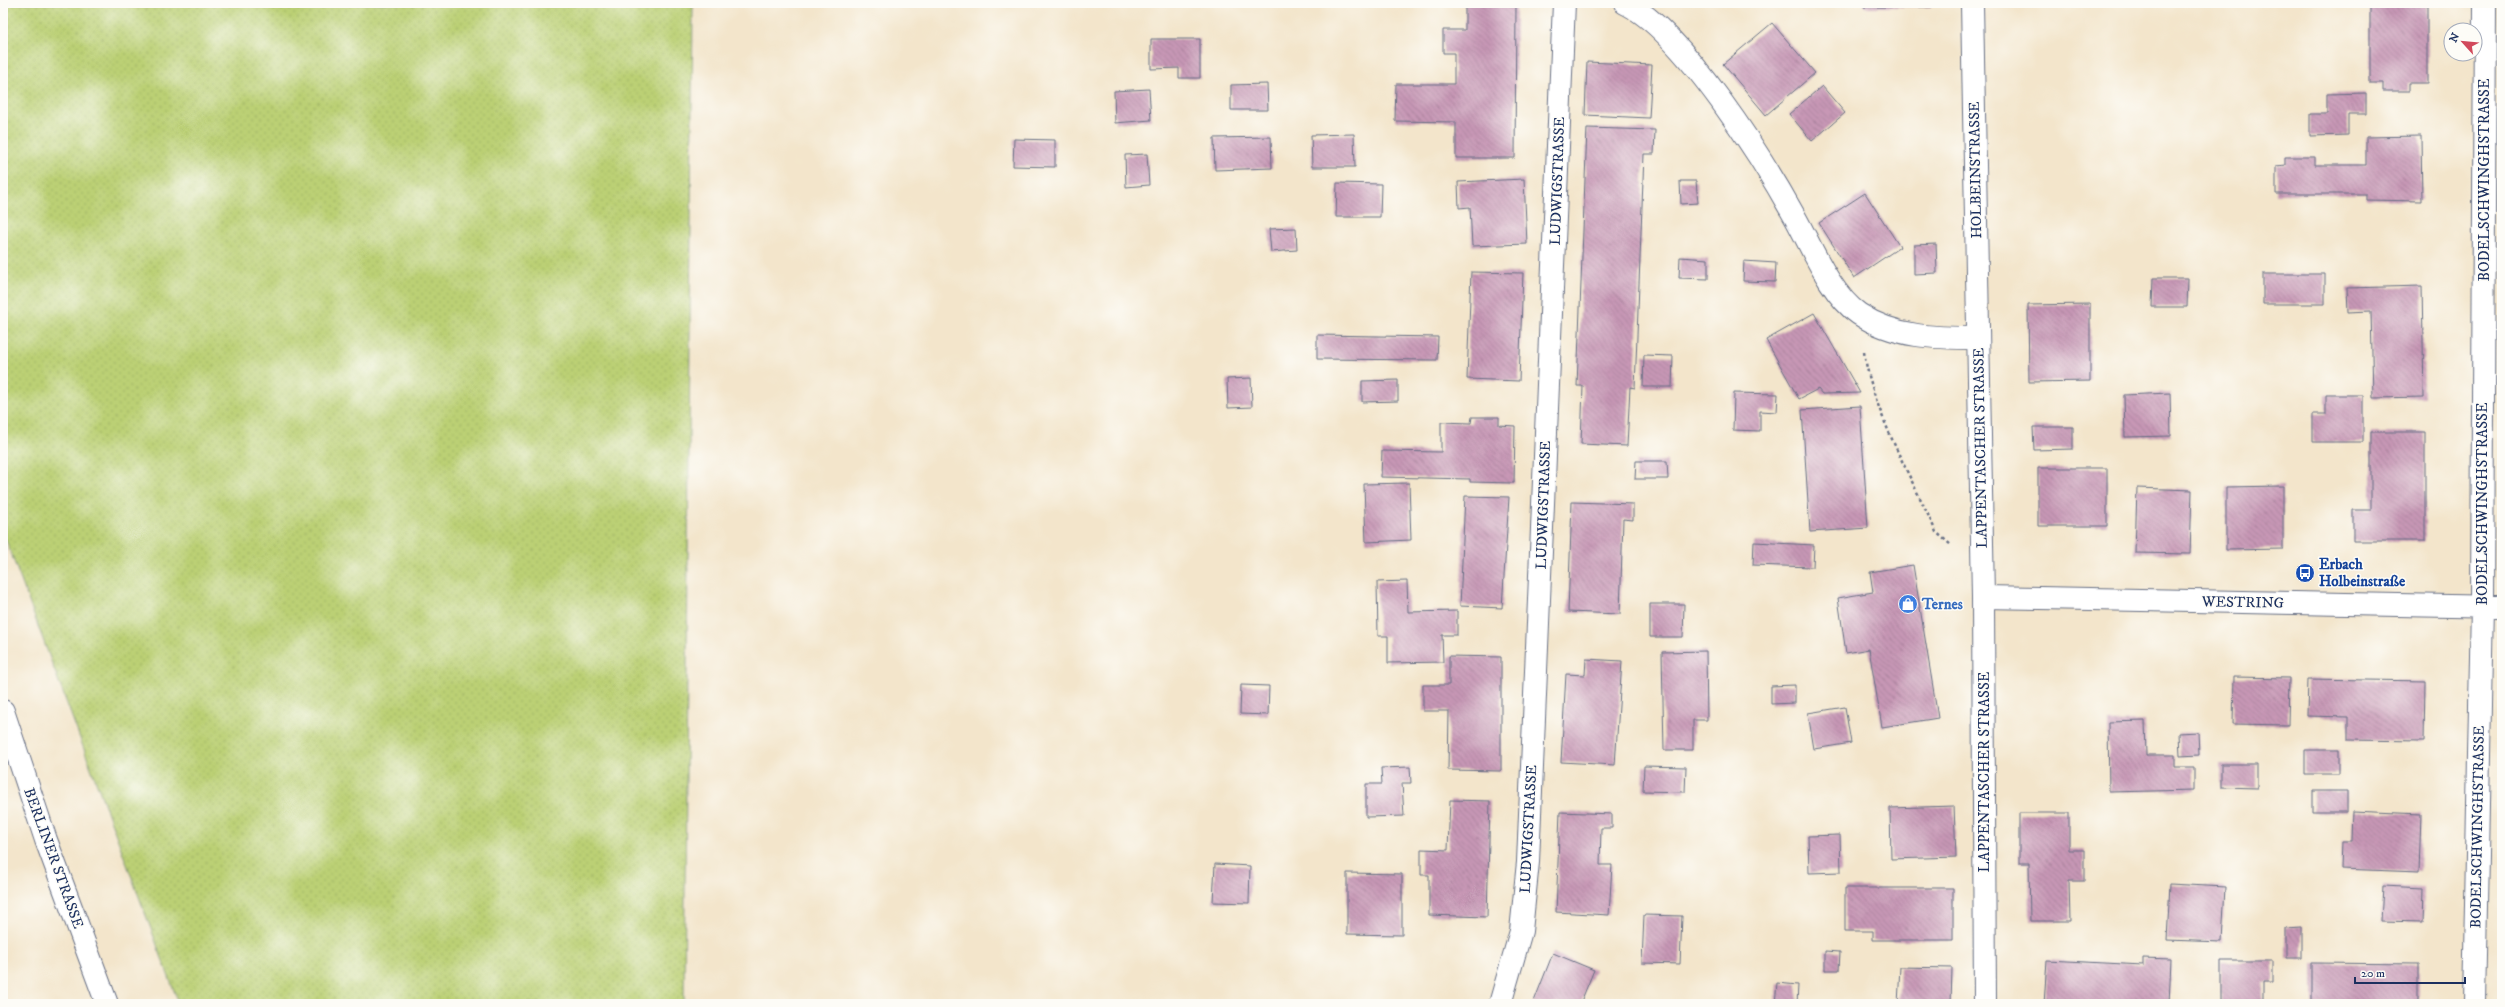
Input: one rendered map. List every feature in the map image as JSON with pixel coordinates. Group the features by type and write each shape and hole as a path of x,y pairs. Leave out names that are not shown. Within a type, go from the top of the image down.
{"street":[{"name":"LUDWIGSTRASSE","path":"1500,1004 1521,931 1528,862 1564,3"},
{"name":"LAPPENTASCHER STRASSE","path":"1625,3 1656,24 1707,85 1778,187 1830,279 1845,302 1858,314 1885,328 1928,338 1978,338 1983,597 1985,1004"},
{"name":"HOLBEINSTRASSE","path":"1972,3 1978,338"},
{"name":"BODELSCHWINGHSTRASSE","path":"2474,1004 2492,607 2485,3"},
{"name":"WESTRING","path":"1983,597 2492,607"},
{"name":"BERLINER STRASSE","path":"3,711 46,840 107,1004"}],"path":[{"path":"1858,314 1868,376 1876,401 1936,532 1950,544 1982,565"}],"green space":[{"path":"3,3 693,3 684,1004 179,1004 3,532"}],"building":[{"path":"1465,3 1516,3 1515,158 1456,158 1456,122 1395,121 1396,84 1454,84 1454,53 1443,53 1443,30 1465,30"},
{"path":"1864,3 1931,3 1931,7 1864,7"},
{"path":"2370,3 2427,3 2427,83 2409,83 2409,91 2383,91 2383,83 2370,83"},
{"path":"1772,23 1815,73 1766,115 1723,64"},
{"path":"1151,39 1200,39 1200,78 1179,78 1179,68 1151,69"},
{"path":"1587,62 1652,65 1649,118 1585,115"},
{"path":"1267,84 1268,110 1231,110 1231,85"},
{"path":"1822,86 1845,113 1812,141 1789,114"},
{"path":"1149,89 1151,120 1115,123 1114,91"},
{"path":"2366,93 2366,114 2348,114 2348,135 2310,136 2310,114 2327,114 2327,94"},
{"path":"1587,128 1655,130 1654,154 1644,154 1635,388 1630,387 1627,446 1581,444 1583,386 1577,386"},
{"path":"1354,134 1355,167 1312,167 1311,135"},
{"path":"2421,136 2422,201 2366,200 2366,194 2276,194 2276,166 2285,165 2285,157 2315,157 2315,165 2366,165 2366,137"},
{"path":"1271,137 1272,168 1215,170 1214,138"},
{"path":"1014,139 1055,140 1055,167 1013,166"},
{"path":"1147,154 1149,185 1126,187 1125,155"},
{"path":"1524,179 1527,244 1472,246 1470,207 1459,208 1458,182"},
{"path":"1680,181 1696,181 1698,203 1681,204"},
{"path":"1337,183 1381,184 1380,217 1336,217"},
{"path":"1865,193 1900,247 1854,278 1819,223"},
{"path":"1296,228 1297,250 1271,252 1269,229"},
{"path":"1936,244 1937,273 1914,274 1914,245"},
{"path":"1680,257 1708,259 1708,279 1679,278"},
{"path":"1744,261 1776,263 1775,282 1743,281"},
{"path":"1471,272 1523,273 1519,381 1467,379"},
{"path":"2263,274 2325,274 2325,304 2263,304"},
{"path":"2153,278 2188,278 2187,307 2152,307"},
{"path":"2422,286 2424,397 2373,398 2371,311 2348,312 2347,288"},
{"path":"2090,304 2090,381 2029,382 2028,305"},
{"path":"1814,313 1860,393 1822,394 1818,389 1799,399 1766,340"},
{"path":"1317,335 1438,337 1437,360 1317,359"},
{"path":"1644,355 1673,356 1672,387 1643,387"},
{"path":"1251,378 1252,407 1228,408 1227,379"},
{"path":"1398,380 1398,401 1362,402 1362,381"},
{"path":"1734,393 1778,394 1777,412 1760,411 1760,431 1733,430"},
{"path":"2170,393 2171,436 2125,437 2124,395"},
{"path":"2326,395 2363,395 2363,442 2313,442 2313,414 2326,414"},
{"path":"1860,406 1868,528 1810,532 1802,410"},
{"path":"1472,417 1499,417 1499,425 1515,426 1514,483 1470,482 1470,479 1381,477 1382,451 1441,452 1441,422 1471,423"},
{"path":"2033,427 2073,427 2073,449 2034,450"},
{"path":"2371,432 2425,432 2425,541 2353,541 2353,510 2371,510"},
{"path":"1636,461 1667,461 1668,479 1635,479"},
{"path":"2038,468 2107,468 2107,526 2038,526"},
{"path":"1409,483 1411,540 1366,542 1364,484"},
{"path":"2283,486 2283,549 2226,550 2226,487"},
{"path":"2137,488 2192,490 2190,554 2135,553"},
{"path":"1465,496 1509,497 1502,608 1460,606"},
{"path":"1572,502 1633,504 1633,520 1623,519 1620,614 1568,612"},
{"path":"1754,542 1814,545 1813,567 1753,565"},
{"path":"1913,565 1938,718 1882,727 1869,649 1846,653 1838,598 1873,592 1870,572"},
{"path":"1407,581 1408,612 1457,611 1457,635 1442,635 1443,662 1388,663 1388,636 1378,636 1377,582"},
{"path":"1650,604 1684,604 1683,637 1650,637"},
{"path":"1706,651 1707,720 1693,720 1693,750 1664,750 1662,652"},
{"path":"1449,656 1501,657 1501,771 1448,770 1449,711 1423,711 1423,685 1449,685"},
{"path":"1586,659 1622,661 1615,765 1561,762 1566,674 1585,675"},
{"path":"2234,677 2289,678 2288,725 2233,724"},
{"path":"2308,679 2425,681 2424,741 2348,740 2348,717 2307,716"},
{"path":"1241,685 1269,686 1268,715 1240,714"},
{"path":"1795,685 1795,703 1771,704 1771,686"},
{"path":"1845,707 1851,743 1814,749 1808,713"},
{"path":"2145,721 2146,755 2175,755 2175,767 2194,767 2194,790 2109,792 2108,722"},
{"path":"2198,732 2199,755 2180,756 2179,733"},
{"path":"2305,750 2339,750 2339,774 2305,774"},
{"path":"2221,764 2257,764 2257,788 2221,787"},
{"path":"1644,766 1686,767 1685,792 1643,791"},
{"path":"1410,767 1411,783 1402,783 1404,816 1366,817 1366,784 1382,784 1381,768"},
{"path":"2313,791 2347,791 2347,812 2313,812"},
{"path":"1450,800 1490,801 1487,917 1429,915 1429,875 1421,875 1421,849 1448,850"},
{"path":"1954,806 1956,857 1891,859 1890,808"},
{"path":"2353,811 2421,814 2419,872 2341,869 2342,841 2352,841"},
{"path":"1560,812 1612,814 1612,828 1601,828 1600,865 1612,865 1609,915 1556,912"},
{"path":"2019,813 2069,813 2069,850 2084,850 2084,881 2069,881 2070,921 2030,921 2029,863 2019,863"},
{"path":"1840,835 1841,872 1809,873 1808,836"},
{"path":"1215,864 1250,866 1249,903 1213,902"},
{"path":"1347,873 1402,874 1402,935 1347,934"},
{"path":"2170,884 2225,887 2222,942 2167,940"},
{"path":"2383,886 2424,888 2423,922 2381,921"},
{"path":"1845,888 1953,888 1953,940 1873,940 1873,931 1845,931"},
{"path":"1644,915 1682,916 1680,964 1642,963"},
{"path":"2302,927 2302,958 2286,958 2286,928"},
{"path":"1825,951 1840,952 1839,970 1825,970"},
{"path":"1553,953 1594,970 1580,1004 1533,1004"},
{"path":"2143,958 2171,959 2169,1004 2044,1004 2047,960 2143,965"},
{"path":"2221,961 2273,961 2273,982 2263,982 2263,1004 2221,1004"},
{"path":"2312,963 2419,964 2419,1004 2312,1004"},
{"path":"1900,967 1952,968 1951,1004 1898,1004"},
{"path":"1777,983 1798,985 1797,1004 1775,1004"}],"place":[{"name":"Erbach Holbeinstraße","path":"2305,573"},
{"name":"Ternes","path":"1908,604"}]}
